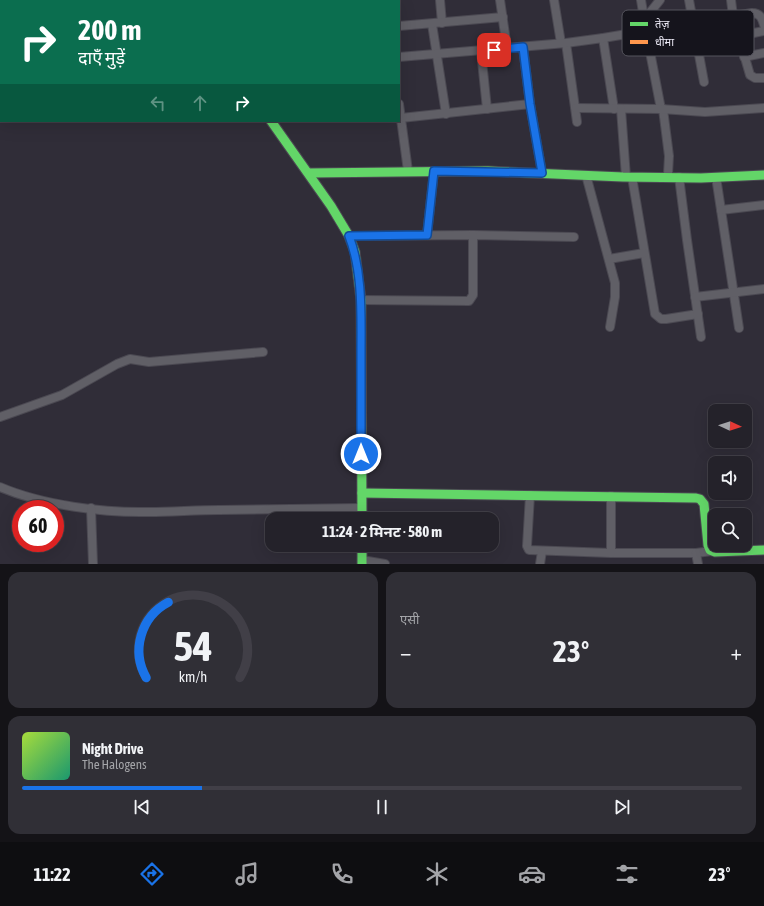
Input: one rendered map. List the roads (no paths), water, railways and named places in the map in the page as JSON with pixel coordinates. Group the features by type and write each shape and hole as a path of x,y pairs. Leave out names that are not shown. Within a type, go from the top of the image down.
{"street":[{"path":"440,0 442,23"},
{"path":"500,0 507,48"},
{"path":"554,0 576,108 577,122"},
{"path":"641,0 642,10"},
{"path":"652,10 660,0"},
{"path":"689,0 691,10"},
{"path":"731,0 732,10"},
{"path":"754,13 760,16 764,24"},
{"path":"400,26 502,17"},
{"path":"432,24 446,114"},
{"path":"754,33 764,31"},
{"path":"400,57 523,47 622,35"},
{"path":"602,38 618,109 654,310 657,317 661,319 698,314"},
{"path":"523,47 530,104 542,173"},
{"path":"481,51 487,109"},
{"path":"754,55 764,53"},
{"path":"651,56 661,108 663,109 669,156 668,174 665,177"},
{"path":"699,56 704,82"},
{"path":"749,56 744,57 750,75 755,78 764,78"},
{"path":"401,118 530,104"},
{"path":"576,108 661,108 705,112 764,108"},
{"path":"400,111 408,172"},
{"path":"272,122 331,206 349,236 355,252 361,300 362,512"},
{"path":"427,235 434,171"},
{"path":"309,173 434,171 679,178 716,178 764,175"},
{"path":"586,175 616,290 610,327"},
{"path":"679,178 701,337"},
{"path":"716,178 739,328"},
{"path":"721,210 764,205"},
{"path":"349,236 474,235 574,237"},
{"path":"361,300 469,301 472,295 474,235"},
{"path":"609,259 644,253"},
{"path":"695,297 764,289"},
{"path":"0,417 62,394 125,360 133,359 149,362 263,352"},
{"path":"0,487 63,505 148,512 362,508"},
{"path":"362,493 611,496 700,499 703,501 706,510 708,545"},
{"path":"530,495 528,548 531,551 611,553 696,553 708,552"},
{"path":"611,496 611,553"},
{"path":"91,508 93,564"},
{"path":"752,550 764,550"},
{"path":"540,564 542,551"},
{"path":"696,553 698,564"},
{"path":"362,562 385,564"}]}
